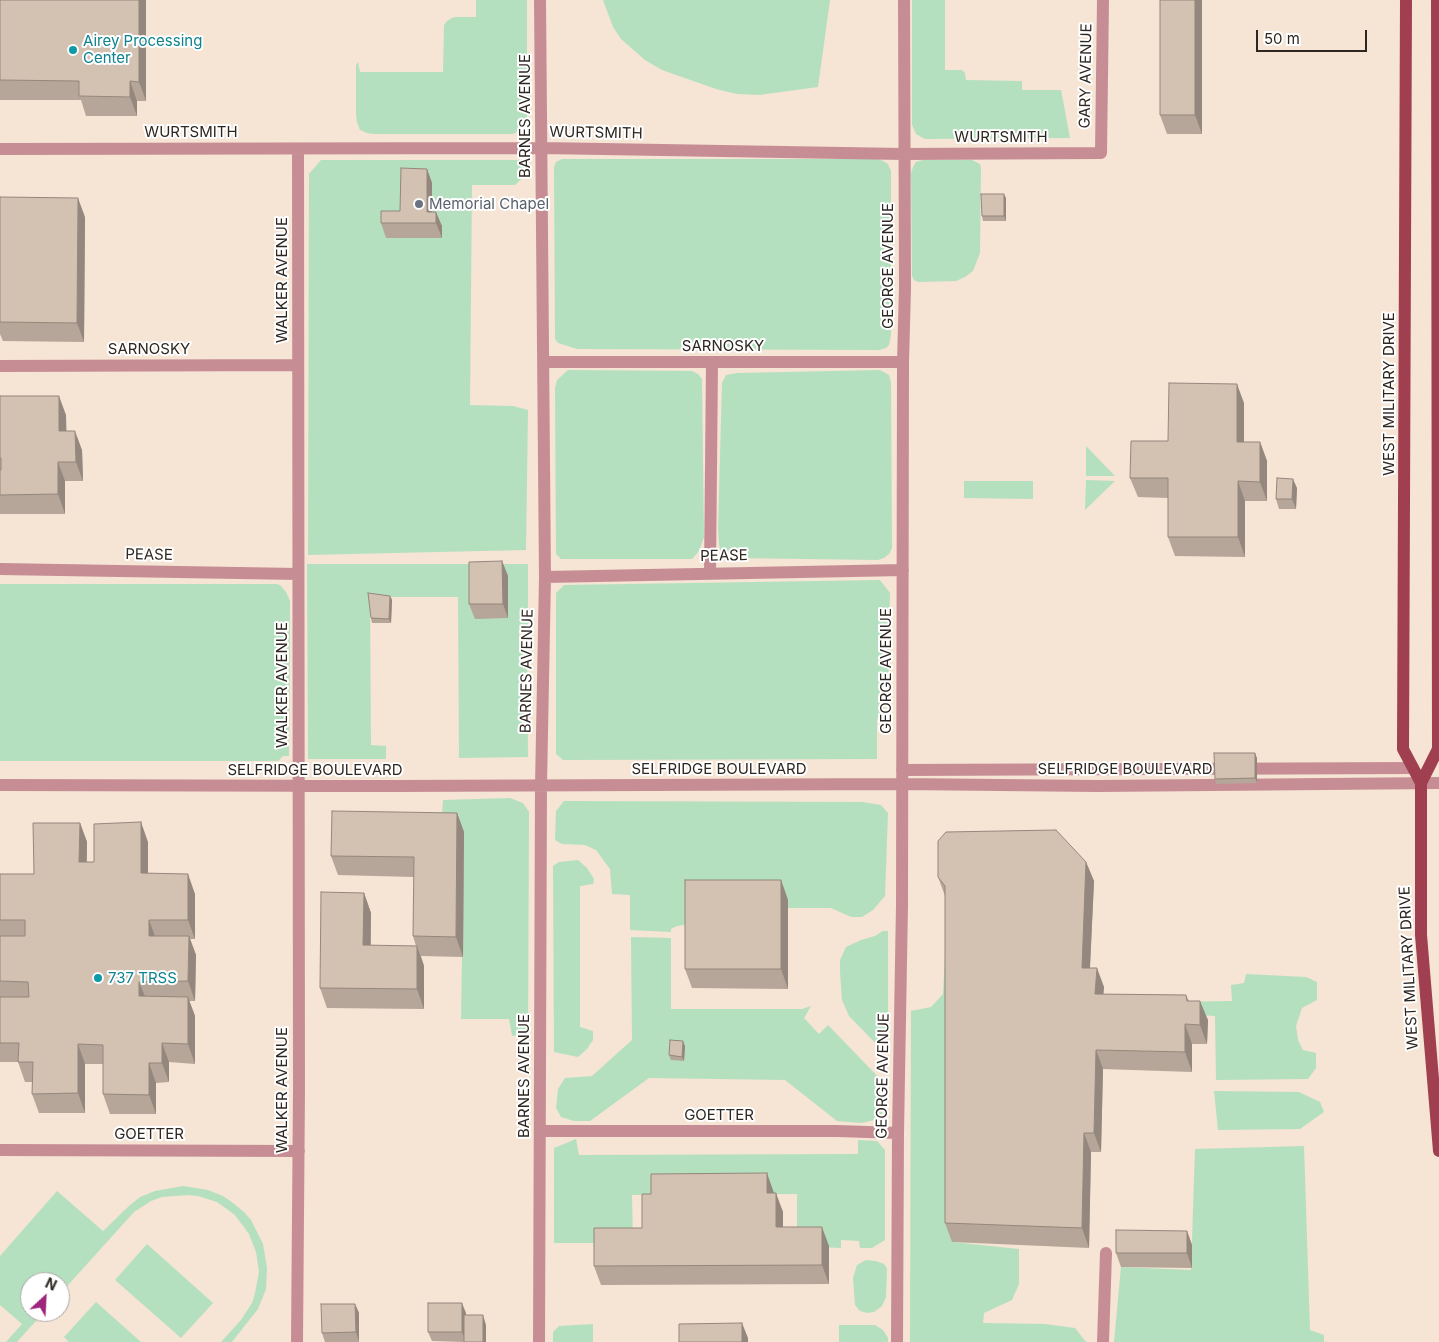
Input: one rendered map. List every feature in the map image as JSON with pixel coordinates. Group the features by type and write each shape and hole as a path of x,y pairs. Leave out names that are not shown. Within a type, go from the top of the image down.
{"main road":[{"name":"WEST MILITARY DRIVE","path":"1406,0 1403,749 1422,783"},
{"name":"WEST MILITARY DRIVE","path":"1437,0 1438,749 1422,783 1421,935 1439,1151"}],"street":[{"name":"BARNES AVENUE","path":"539,1342 541,786 545,577 540,0"},
{"name":"GEORGE AVENUE","path":"897,1342 902,905 903,362 905,288 904,0"},
{"name":"GARY AVENUE","path":"1102,153 1103,0"},
{"name":"WURTSMITH","path":"0,149 542,148 904,154 1102,153"},
{"name":"WALKER AVENUE","path":"297,1342 299,786 298,149"},
{"name":"SARNOSKY","path":"544,362 903,362"},
{"path":"710,573 712,362"},
{"name":"SARNOSKY","path":"0,366 298,364"},
{"name":"PEASE","path":"0,568 298,574"},
{"name":"PEASE","path":"545,577 903,570"},
{"path":"902,770 1413,768"},
{"name":"SELFRIDGE BOULEVARD","path":"0,785 541,786 902,784 1097,786 1439,783"},
{"name":"GOETTER","path":"540,1132 837,1131 898,1133"},
{"name":"GOETTER","path":"0,1150 298,1151"},
{"path":"1103,1342 1106,1253"}],"green space":[{"path":"476,0 527,0 527,122 524,128 513,134 373,134 360,130 356,114 356,65 358,62 360,72 443,72 444,25 454,17 476,17"},
{"path":"603,0 830,0 818,87 759,95 737,94 716,89 662,70 645,60 621,39 613,27"},
{"path":"912,0 945,0 945,70 962,70 965,73 966,80 1022,81 1022,90 1061,90 1070,138 925,139 916,134 912,125"},
{"path":"562,159 878,159 883,161 888,164 891,171 891,335 889,345 879,350 577,349 558,343 555,339 554,167 556,162"},
{"path":"321,160 526,160 528,173 515,185 472,185 470,405 513,406 528,410 526,550 308,555 309,174"},
{"path":"923,160 972,160 980,164 980,253 973,271 956,281 918,282 912,276 911,173 916,162"},
{"path":"568,370 692,371 702,379 704,537 699,551 692,559 561,559 556,554 555,388 557,380"},
{"path":"880,370 889,375 891,383 892,548 889,554 878,560 734,558 724,554 720,550 718,529 722,383 726,375 737,373"},
{"path":"1086,446 1115,476 1086,476"},
{"path":"1086,480 1115,481 1085,510"},
{"path":"964,481 1033,481 1033,499 964,498"},
{"path":"307,564 528,564 528,627 519,631 519,649 527,652 528,757 459,758 458,597 370,597 371,745 386,746 386,759 308,759"},
{"path":"880,580 890,593 888,702 877,720 877,759 563,760 556,754 556,593 564,585"},
{"path":"0,584 280,585 290,601 289,756 283,756 278,761 0,761"},
{"path":"510,798 523,803 529,812 528,1025 524,1034 512,1036 509,1019 461,1019 464,833 441,832 443,800"},
{"path":"564,801 862,802 881,805 888,813 885,896 873,910 862,917 851,917 831,908 788,908 677,926 671,929 671,932 630,930 630,895 612,894 610,869 596,850 585,845 562,844 555,840 556,811"},
{"path":"578,860 587,868 594,879 593,884 580,886 580,1027 593,1031 593,1040 578,1057 554,1052 553,866 559,862"},
{"path":"883,931 888,931 888,1044 883,1051 849,1016 842,1000 840,960 846,947"},
{"path":"946,932 952,1242 1019,1249 1019,1284 1012,1300 984,1313 983,1323 1045,1324 1075,1328 1086,1342 910,1342 911,1011 931,1007 943,994"},
{"path":"631,937 671,938 671,1009 802,1009 811,1006 804,1018 819,1034 828,1025 885,1084 886,1105 881,1115 875,1120 861,1123 837,1121 785,1080 649,1078 590,1121 574,1121 561,1117 556,1108 558,1089 565,1078 592,1076 632,1040"},
{"path":"1246,974 1306,977 1317,982 1317,1000 1302,1008 1296,1026 1298,1040 1303,1050 1316,1053 1316,1068 1308,1079 1216,1080 1215,1016 1181,1014 1169,1002 1232,1001 1231,985 1244,983"},
{"path":"1214,1091 1299,1092 1320,1102 1324,1112 1300,1129 1218,1130"},
{"path":"576,1139 579,1155 858,1154 858,1140 877,1141 885,1150 885,1240 872,1248 860,1248 859,1241 841,1240 841,1248 797,1246 797,1194 632,1195 633,1243 554,1243 554,1148"},
{"path":"1304,1146 1310,1330 1324,1335 1324,1342 1114,1342 1121,1267 1191,1270 1195,1149"},
{"path":"183,1186 208,1190 223,1196 244,1212 251,1220 263,1244 267,1268 266,1289 258,1309 232,1342 221,1342 241,1320 252,1303 259,1272 256,1252 249,1234 235,1215 217,1202 198,1196 187,1195 162,1197 151,1201 134,1212 70,1283 70,1272 20,1272 20,1322 35,1322 17,1342 6,1342 22,1324 0,1305 0,1256 57,1191 103,1231 140,1197 155,1191"},
{"path":"147,1244 213,1303 181,1338 115,1280"},
{"path":"866,1260 884,1264 887,1268 886,1297 882,1306 874,1312 867,1313 860,1311 855,1305 853,1278 857,1265"},
{"path":"96,1302 141,1342 69,1342 64,1337"},
{"path":"593,1324 593,1342 553,1342 553,1332 559,1326"},
{"path":"839,1325 875,1325 883,1330 888,1338 888,1342 839,1342"}],"building":[{"name":"Airey Processing Center","path":"0,0 139,0 139,82 130,81 130,97 79,96 79,81 0,80"},
{"path":"1160,0 1195,0 1195,115 1160,115"},
{"path":"401,168 427,169 427,212 436,212 436,223 381,223 381,211 400,211"},
{"path":"981,194 1004,194 1004,216 982,216"},
{"path":"0,197 78,198 77,323 0,322"},
{"path":"1169,383 1237,384 1237,442 1260,442 1260,482 1238,481 1238,537 1168,537 1168,478 1130,478 1131,441 1168,441"},
{"path":"0,396 59,396 59,431 75,431 76,462 58,462 58,494 0,495"},
{"path":"1277,478 1293,479 1292,499 1276,499"},
{"path":"502,561 503,604 469,604 469,562"},
{"path":"368,593 390,596 389,619 371,618"},
{"path":"1214,753 1255,753 1255,778 1215,779"},
{"path":"332,811 457,813 456,937 413,936 414,857 331,856"},
{"name":"737 TRSS","path":"141,822 141,873 188,874 188,920 149,920 149,936 189,936 188,981 139,982 139,996 188,997 188,1044 162,1043 162,1063 149,1063 149,1095 103,1094 103,1045 78,1044 78,1093 32,1094 33,1062 18,1062 19,1043 0,1043 0,997 29,997 28,982 0,981 0,936 25,936 25,920 0,920 0,874 34,874 33,823 80,823 79,862 94,862 94,824"},
{"path":"1056,830 1086,862 1082,968 1097,968 1095,994 1186,995 1187,1001 1200,1001 1200,1025 1185,1024 1185,1052 1096,1050 1094,1133 1084,1133 1082,1228 945,1223 945,886 938,877 938,841 946,832"},
{"path":"685,880 781,880 781,969 685,969"},
{"path":"321,892 364,893 363,945 417,946 417,989 320,988"},
{"path":"670,1040 683,1041 682,1057 669,1055"},
{"path":"767,1173 767,1193 776,1193 776,1227 822,1227 822,1265 594,1266 594,1228 642,1228 642,1194 651,1194 651,1174"},
{"path":"1116,1230 1187,1231 1187,1253 1116,1253"},
{"path":"428,1303 462,1303 462,1332 428,1332"},
{"path":"321,1304 355,1304 356,1332 322,1333"},
{"path":"464,1315 483,1315 483,1342 464,1342"},
{"path":"742,1323 742,1342 679,1342 679,1324"}],"place":[{"name":"Airey Processing Center","path":"73,50"},
{"name":"Memorial Chapel","path":"419,204"},
{"name":"737 TRSS","path":"98,978"}]}
